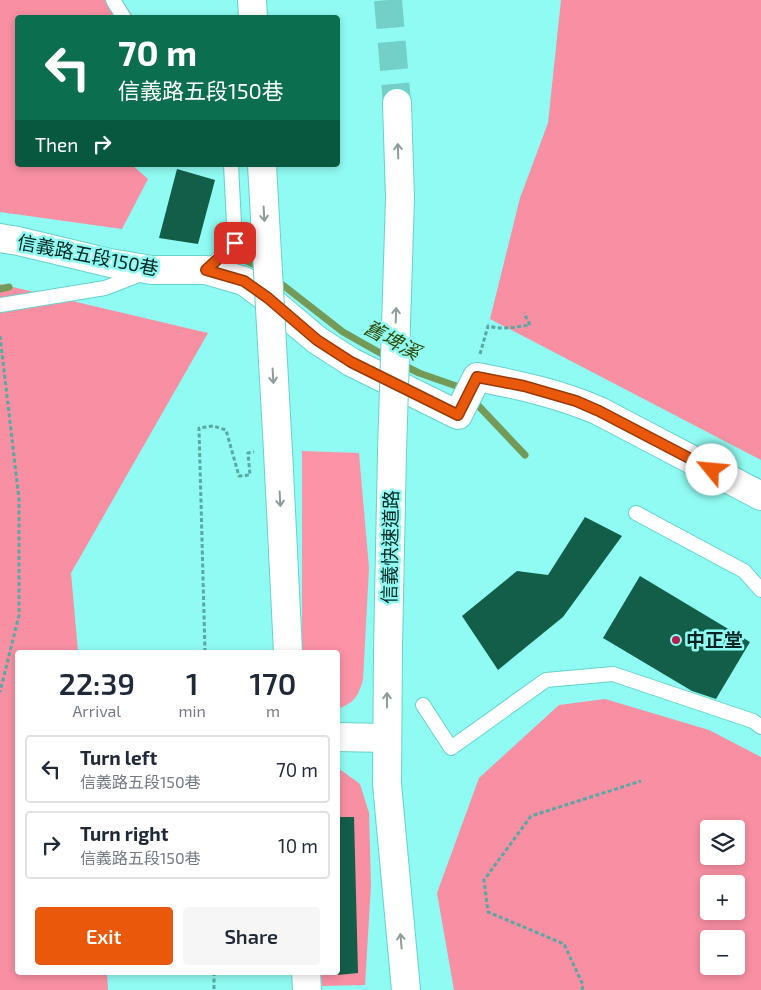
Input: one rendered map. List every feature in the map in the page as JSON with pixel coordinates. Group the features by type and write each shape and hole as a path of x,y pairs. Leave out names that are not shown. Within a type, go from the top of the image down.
{"main road":[{"path":"252,0 253,15"},
{"name":"信義快速道路","path":"397,104 400,198 392,452 387,784 406,990"},
{"path":"262,167 267,451 288,650"},
{"name":"信義路五段150巷","path":"0,238 110,263 152,270 206,270 244,281 268,298 317,340 344,358 458,415 477,377"},
{"path":"477,377 524,386 576,401 761,496"},
{"path":"340,737 387,738"},
{"path":"306,975 307,990"}],"lane":[{"path":"114,0 122,15"},
{"path":"206,270 235,243 231,167"},
{"path":"0,305 105,288 152,270"},
{"path":"636,513 744,571 761,590"},
{"path":"423,705 451,748 546,680 613,674 758,721"}],"path":[{"path":"477,377 481,350 488,326 513,328 530,325 524,313"},
{"path":"0,336 19,499 19,615 0,692"},
{"path":"205,650 199,428 213,426 226,430 239,476 250,475 248,453 267,451"},
{"path":"582,990 582,985 564,944 488,912 484,880 531,816 642,781"},
{"path":"214,975 214,990"}],"shaded area":[{"path":"0,0 122,0 132,15 15,15 15,167 134,167 148,179 122,229 0,212"},
{"path":"561,0 761,0 761,460 490,319 520,198 548,123"},
{"path":"0,284 208,333 71,573 78,650 15,650 15,975 107,975 108,990 0,990"},
{"path":"302,451 359,453 369,568 363,680 355,699 340,708 340,650 302,650"},
{"path":"605,699 709,730 761,757 761,990 454,990 437,893 479,778 559,705"},
{"path":"340,769 360,784 369,813 371,885 365,985 322,986 321,975 340,975"}],"building":[{"path":"177,169 215,180 198,244 159,238"},
{"path":"585,517 622,536 563,617 498,670 462,616 517,571 548,575"},
{"name":"中正堂","path":"640,576 750,642 716,699 692,691 603,638"},
{"path":"340,817 354,817 358,973 340,975"}],"waterway":[{"name":"舊埤溪","path":"239,257 261,268"},
{"name":"舊埤溪","path":"275,279 343,332 389,358"},
{"name":"舊埤溪","path":"0,289 9,287"},
{"name":"舊埤溪","path":"401,364 419,373 462,388 464,391"},
{"name":"舊埤溪","path":"472,399 525,455"}],"tunnel":[{"path":"388,0 397,103"}],"place":[{"name":"中正堂","path":"676,640"}],"route":[{"path":"235,243 206,270 244,281 268,298 317,340 351,362 458,415 477,377 524,386 576,401 599,411 712,470"}]}
